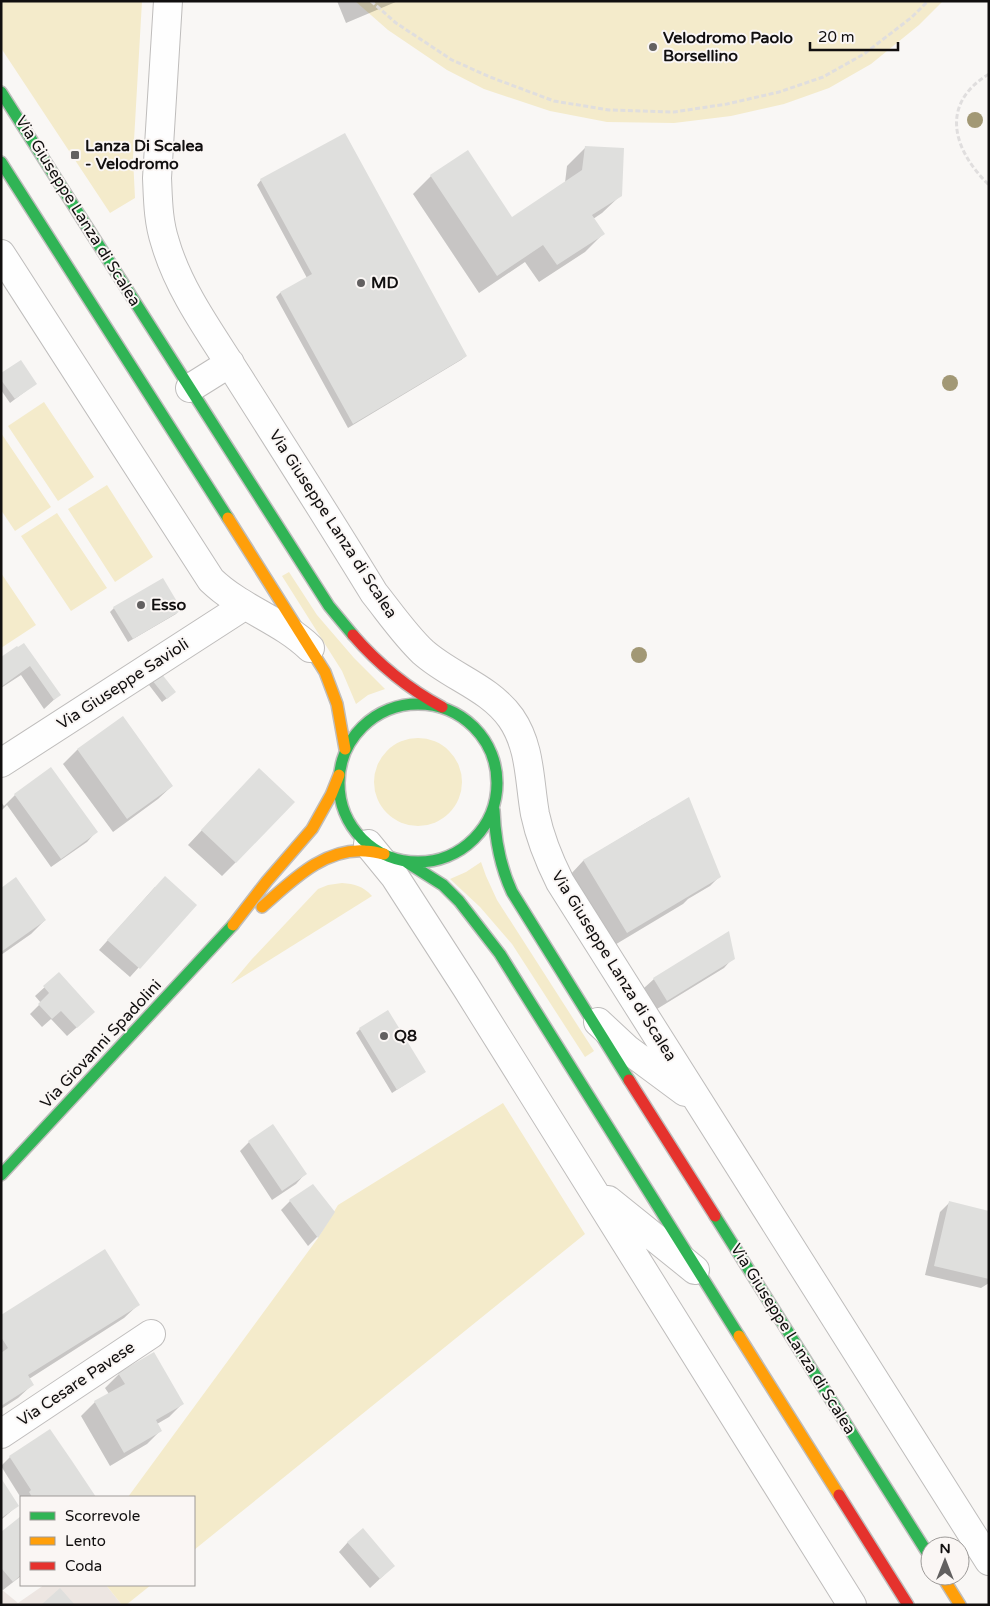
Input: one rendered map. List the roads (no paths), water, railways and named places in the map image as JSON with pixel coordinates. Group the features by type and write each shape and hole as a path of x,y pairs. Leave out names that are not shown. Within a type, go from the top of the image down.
{"street":[{"name":"Via Giuseppe Lanza di Scalea","path":"168,1 157,178 160,221 164,242 177,274 374,593 424,652 494,698 514,723 526,750 536,816 543,843 551,862 583,919 989,1561"},
{"name":"Via Giuseppe Lanza di Scalea","path":"1,92 314,584 342,623 385,670 418,694 442,708"},
{"path":"1,162 312,650 335,694 340,713 345,750"},
{"path":"1,254 196,560 211,580 244,606 297,636 312,650"},
{"path":"190,388 230,362"},
{"name":"Via Giuseppe Savioli","path":"1,763 244,606"},
{"path":"405,861 436,862 455,856 480,835 494,810 496,798 496,768 493,757 481,734 461,717 442,708 418,704 405,705 379,713 353,734 345,750 339,774 340,794 345,813 355,830 376,850 424,922 852,1605"},
{"name":"Via Giovanni Spadolini","path":"1,1175 226,935 267,881 312,829 328,801 339,774"},
{"name":"Via Giuseppe Lanza di Scalea","path":"494,810 494,840 510,890 920,1541"},
{"name":"Via Giovanni Spadolini","path":"226,935 322,859 351,850 376,850"},
{"path":"376,850 405,861 442,884 459,901 485,933 908,1605"},
{"name":"Via Giuseppe Lanza di Scalea","path":"575,994 594,1019 610,1034 632,1053 688,1094 710,1119"},
{"path":"583,1174 616,1208 666,1245 699,1273"},
{"name":"Via Cesare Pavese","path":"1,1434 151,1334"},
{"path":"948,1586 960,1605"}],"place":[{"name":"Velodromo Paolo Borsellino","path":"653,47"},
{"name":"Lanza Di Scalea - Velodromo","path":"75,155"},
{"name":"MD","path":"361,283"},
{"name":"Esso","path":"141,605"},
{"name":"Q8","path":"384,1036"}]}
